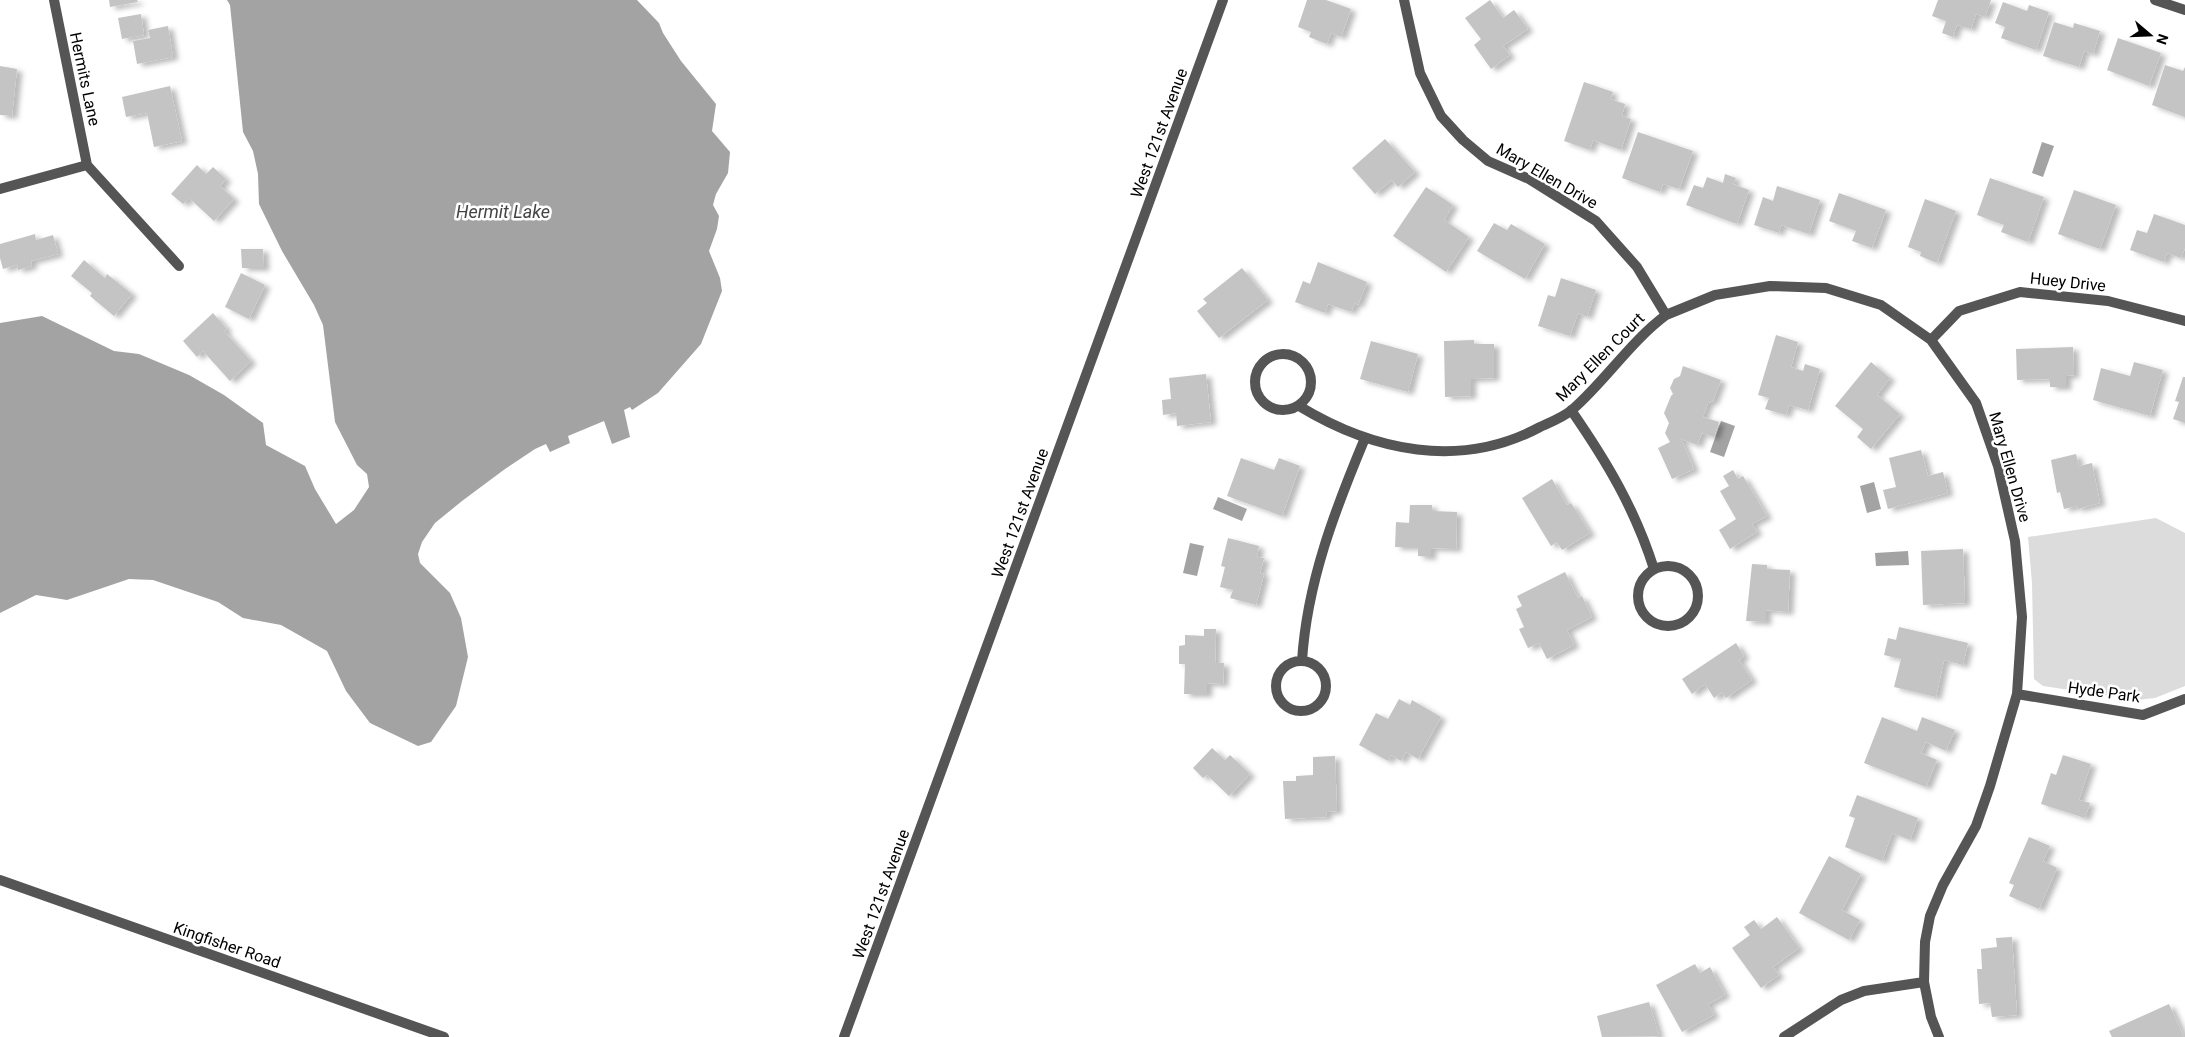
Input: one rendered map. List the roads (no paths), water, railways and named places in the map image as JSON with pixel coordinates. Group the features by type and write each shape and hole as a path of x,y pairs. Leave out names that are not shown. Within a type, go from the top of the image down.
{"street":[{"name":"Hermits Lane","path":"54,0 87,165"},
{"name":"West 121st Avenue","path":"844,1037 1223,0"},
{"path":"2155,0 2185,10"},
{"name":"Mary Ellen Drive","path":"1404,1 1420,73 1441,116 1463,140 1488,160 1529,179 1596,221 1637,267 1666,315 1715,295 1770,286 1826,288 1881,305 1931,340 1976,403 1998,466 2015,541 2022,618 2017,694 1990,786 1976,826 1943,886 1930,916 1925,942 1924,982 1931,1017 1940,1037"},
{"path":"0,189 87,165 179,266"},
{"name":"Huey Drive","path":"1931,340 1959,311 2020,292 2108,301 2185,322"},
{"name":"Mary Ellen Court","path":"1299,406 1365,438 1412,449 1436,452 1460,451 1493,446 1527,434 1571,410 1594,388 1639,338 1666,315"},
{"path":"1277,354 1295,356 1308,369 1312,378 1311,387 1308,396 1299,406 1287,410 1270,408 1258,396 1255,380 1257,371 1268,358 1277,354"},
{"path":"1571,410 1605,458 1643,533 1654,569"},
{"path":"1302,661 1311,595 1320,556 1342,493 1365,438"},
{"path":"1673,566 1683,570 1696,585 1698,595 1692,615 1676,626 1666,627 1648,620 1638,604 1637,594 1640,584 1645,576 1654,569 1673,566"},
{"path":"1302,661 1310,663 1323,673 1326,689 1319,704 1304,711 1288,708 1282,702 1276,687 1277,679 1287,666 1302,661"},
{"name":"Hyde Park","path":"2017,694 2143,715 2185,699"},
{"name":"Kingfisher Road","path":"0,880 444,1037"},
{"path":"1784,1037 1819,1014 1864,991 1924,982"}],"water":[{"name":"Hermit Lake","path":"227,0 637,0 659,23 663,33 681,61 716,104 712,131 730,152 728,173 716,194 713,205 719,216 717,229 709,251 720,278 722,291 701,344 658,393 632,410 630,407 624,410 630,437 612,444 604,421 568,436 570,443 550,452 546,444 535,449 505,469 435,523 422,542 418,554 420,563 450,593 461,618 468,657 456,706 431,742 418,746 370,723 346,691 327,651 281,625 243,618 218,602 153,580 129,579 67,600 36,595 0,613 0,323 42,316 114,351 139,354 189,375 224,395 263,423 266,445 305,466 315,489 336,524 354,510 369,487 367,474 357,465 335,422 323,325 314,305 282,251 259,204 258,174 253,151 243,132 230,5"},
{"path":"2042,142 2054,146 2043,177 2032,173"},
{"path":"1721,421 1735,426 1724,457 1710,452"},
{"path":"1874,482 1881,509 1867,513 1860,486"},
{"path":"1218,497 1247,509 1242,521 1213,509"},
{"path":"1190,543 1204,546 1197,576 1183,573"},
{"path":"1908,551 1909,565 1876,566 1875,553"}]}
